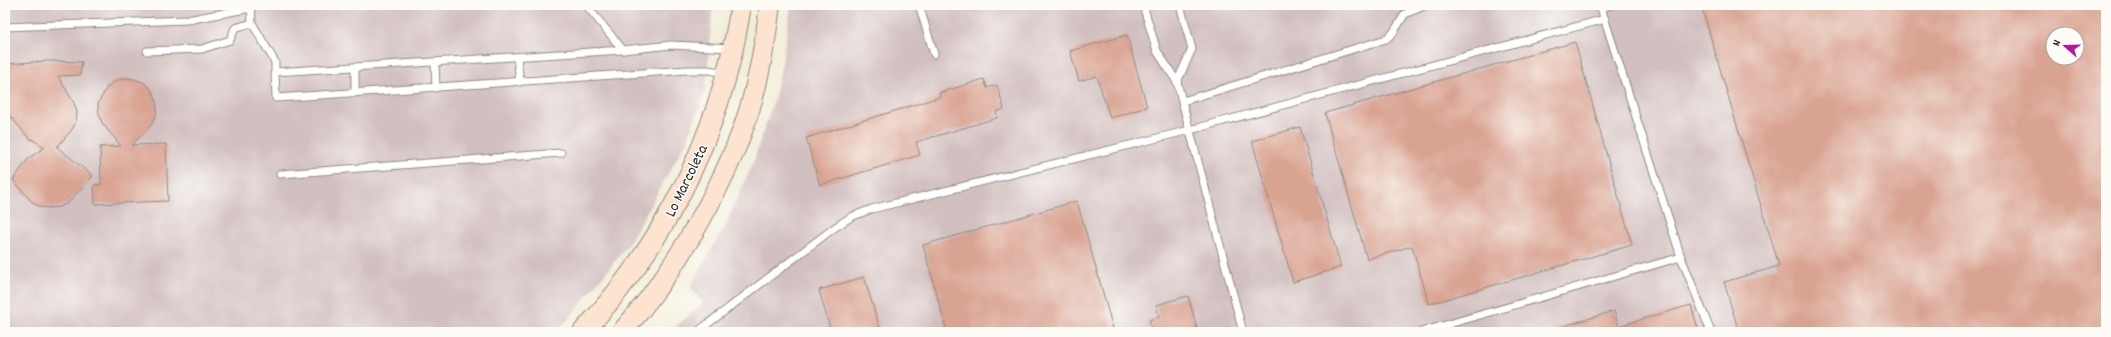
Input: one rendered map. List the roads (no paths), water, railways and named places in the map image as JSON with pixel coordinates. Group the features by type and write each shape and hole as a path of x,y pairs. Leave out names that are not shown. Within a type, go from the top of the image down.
{"main road":[{"name":"Lo Marcoleta","path":"583,332 610,301 642,258 679,198 704,142 728,74 741,5"},
{"name":"Lo Marcoleta","path":"622,332 667,273 688,240 724,171 753,98 764,51 770,5"}],"lane":[{"path":"586,5 623,50"},
{"path":"919,5 934,54"},
{"path":"1143,5 1157,51 1177,82 1183,101 1243,332"},
{"path":"1177,82 1192,49 1180,5"},
{"path":"1183,101 1386,39 1394,33 1405,14 1426,5"},
{"path":"1611,5 1598,7 1605,19 1681,257 1711,332"},
{"path":"5,27 187,20 252,6 252,23 275,62 276,98 687,70 709,70 728,74"},
{"path":"697,332 851,217 872,209 1190,130 1605,19"},
{"path":"147,51 202,49 230,40 235,28 252,23"},
{"path":"275,72 517,58 670,45 734,48"},
{"path":"517,58 520,82"},
{"path":"435,63 436,88"},
{"path":"355,67 355,93"},
{"path":"280,174 561,153"},
{"path":"1421,332 1681,257"}]}
